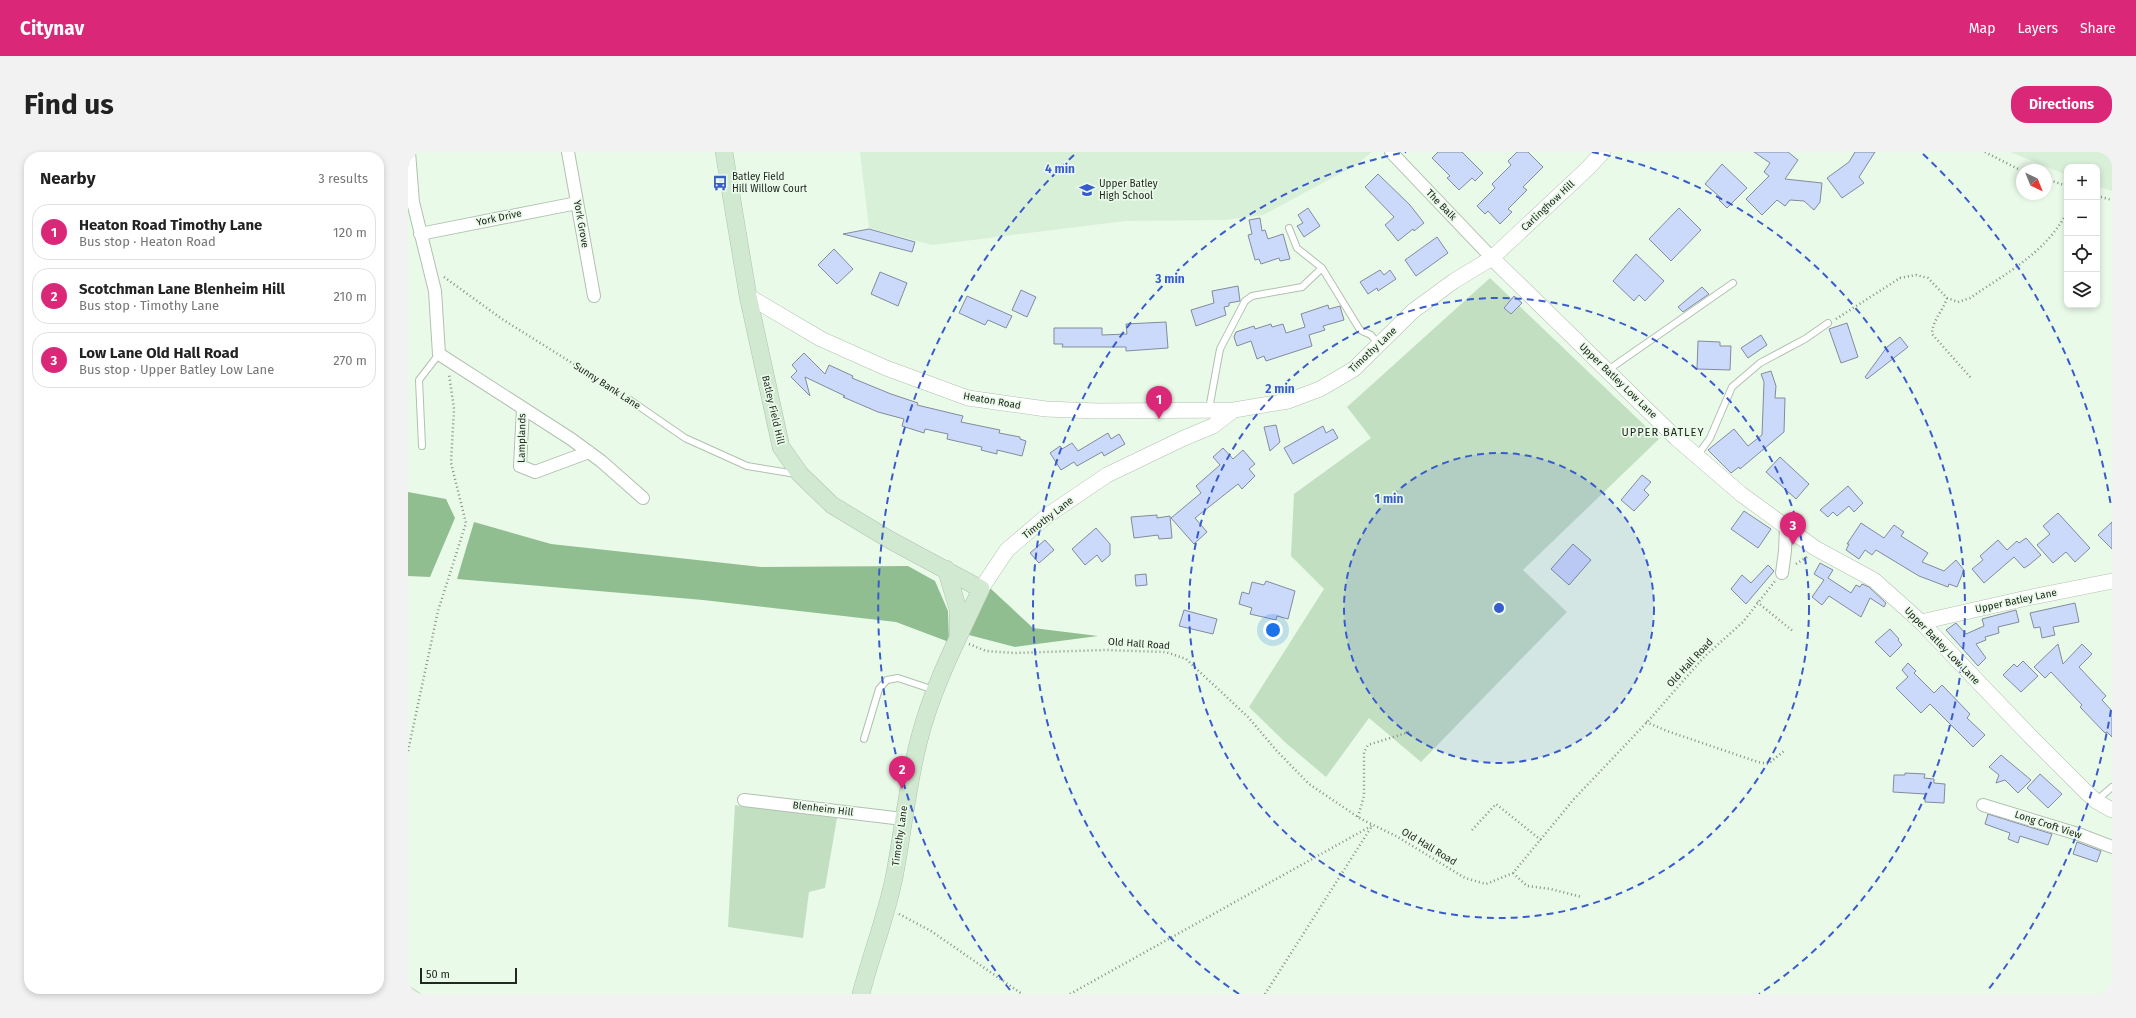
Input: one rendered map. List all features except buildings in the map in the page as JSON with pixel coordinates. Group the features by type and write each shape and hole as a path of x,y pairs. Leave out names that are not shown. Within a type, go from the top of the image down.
{"main road":[{"name":"Batley Field Hill","path":"724,152 748,296 781,447 800,474 832,505 890,540 981,589"},
{"path":"946,569 958,609 958,640"},
{"name":"Timothy Lane","path":"861,994 888,908 895,876 903,819 919,739 935,691 981,589"}],"street":[{"path":"408,152 411,203 434,291 443,357"},
{"name":"York Grove","path":"568,152 594,296"},
{"name":"The Balk","path":"1391,152 1492,258"},
{"name":"Carlinghow Hill","path":"1492,258 1587,169 1603,152"},
{"name":"York Drive","path":"420,234 577,202"},
{"name":"Timothy Lane","path":"981,589 1007,550 1048,515 1107,475 1184,438 1214,426 1234,410 1288,401 1320,390 1354,370 1413,311 1454,281 1492,258"},
{"name":"Upper Batley Low Lane","path":"1492,258 1676,438 1741,494 1815,548 1874,580 1921,622 2030,736 2096,801 2112,810"},
{"name":"Heaton Road","path":"748,296 821,339 886,368 968,398 1046,409 1097,411 1234,410"},
{"name":"Lamplands","path":"443,357 589,452 643,498"},
{"name":"Lamplands","path":"523,408 520,466 535,472 589,452"},
{"path":"1782,573 1786,527"},
{"name":"Upper Batley Lane","path":"1921,622 2027,598 2112,581"},
{"name":"Blenheim Hill","path":"744,800 903,819"},
{"name":"Long Croft View","path":"1983,805 2082,835 2112,847"}],"lane":[{"path":"1289,228 1297,248 1322,268 1360,330 1371,335 1379,345"},
{"path":"1209,411 1220,349 1245,301 1252,296 1302,287 1322,268"},
{"path":"1608,370 1733,283"},
{"path":"1698,456 1710,438 1732,387 1760,363 1805,339 1828,323"},
{"path":"422,446 419,380 443,357"},
{"name":"Sunny Bank Lane","path":"630,400 685,438 746,466 800,474"},
{"path":"864,739 879,689 887,680 898,678 935,691"},
{"path":"2096,801 2112,787"}],"path":[{"path":"1985,152 2016,168"},
{"path":"2052,181 2064,185"},
{"path":"2100,197 2112,200"},
{"path":"1828,323 1863,303 1900,278 1916,275 1928,278 1947,298 1958,302 1970,298 2034,254 2061,224 2064,218"},
{"name":"Sunny Bank Lane","path":"428,266 502,319 630,400"},
{"path":"1947,298 1943,310 1932,326 1932,334 1971,378"},
{"path":"408,751 438,611 466,523 451,463 454,409 443,357"},
{"name":"Old Hall Road","path":"958,640 986,651 1014,653 1067,650 1166,652 1186,659 1248,717 1276,750 1309,784 1358,817 1465,878 1486,884 1513,873 1574,800 1704,657 1743,622 1757,602 1782,573 1806,558 1815,548"},
{"path":"1757,602 1794,632"},
{"path":"1646,722 1667,732 1758,762 1768,764 1784,751"},
{"path":"1358,817 1364,796 1364,752 1368,745 1409,732"},
{"path":"1472,830 1496,804 1541,840"},
{"path":"1070,994 1373,825"},
{"path":"1265,994 1373,825"},
{"path":"1513,873 1527,886 1551,889 1582,897"},
{"path":"888,908 931,930 1022,994"}],"shaded area":[{"name":"Upper Batley High School","path":"860,152 1372,152 1356,165 1263,215 1225,220 1125,221 932,245 869,228"},
{"path":"2010,152 2112,152 2112,191 2100,187 2100,164 2064,164 2064,174 2052,169 2052,164 2040,164"},
{"path":"1490,278 1659,439 1523,570 1567,612 1421,762 1369,718 1326,777 1287,744 1249,707 1324,589 1291,556 1294,494 1371,438 1347,407"},
{"path":"735,805 837,818 825,888 809,892 803,938 728,927"},
{"path":"408,985 422,994 408,994"}],"green space":[{"path":"408,492 446,499 455,518 430,577 408,576"},
{"path":"474,522 551,544 761,567 908,566 935,581 948,611 949,642 896,622 703,600 457,579"},
{"path":"990,588 1033,628 1098,636 1015,647 969,635"}],"place":[{"name":"Batley Field Hill Willow Court","path":"720,183"},
{"name":"Upper Batley High School","path":"1087,190"},
{"name":"Heaton Road Timothy Lane","path":"1159,419"},
{"name":"Low Lane Old Hall Road","path":"1793,545"},
{"name":"Scotchman Lane Blenheim Hill","path":"902,789"}],"district":[{"name":"UPPER BATLEY","path":"1663,432"}]}
